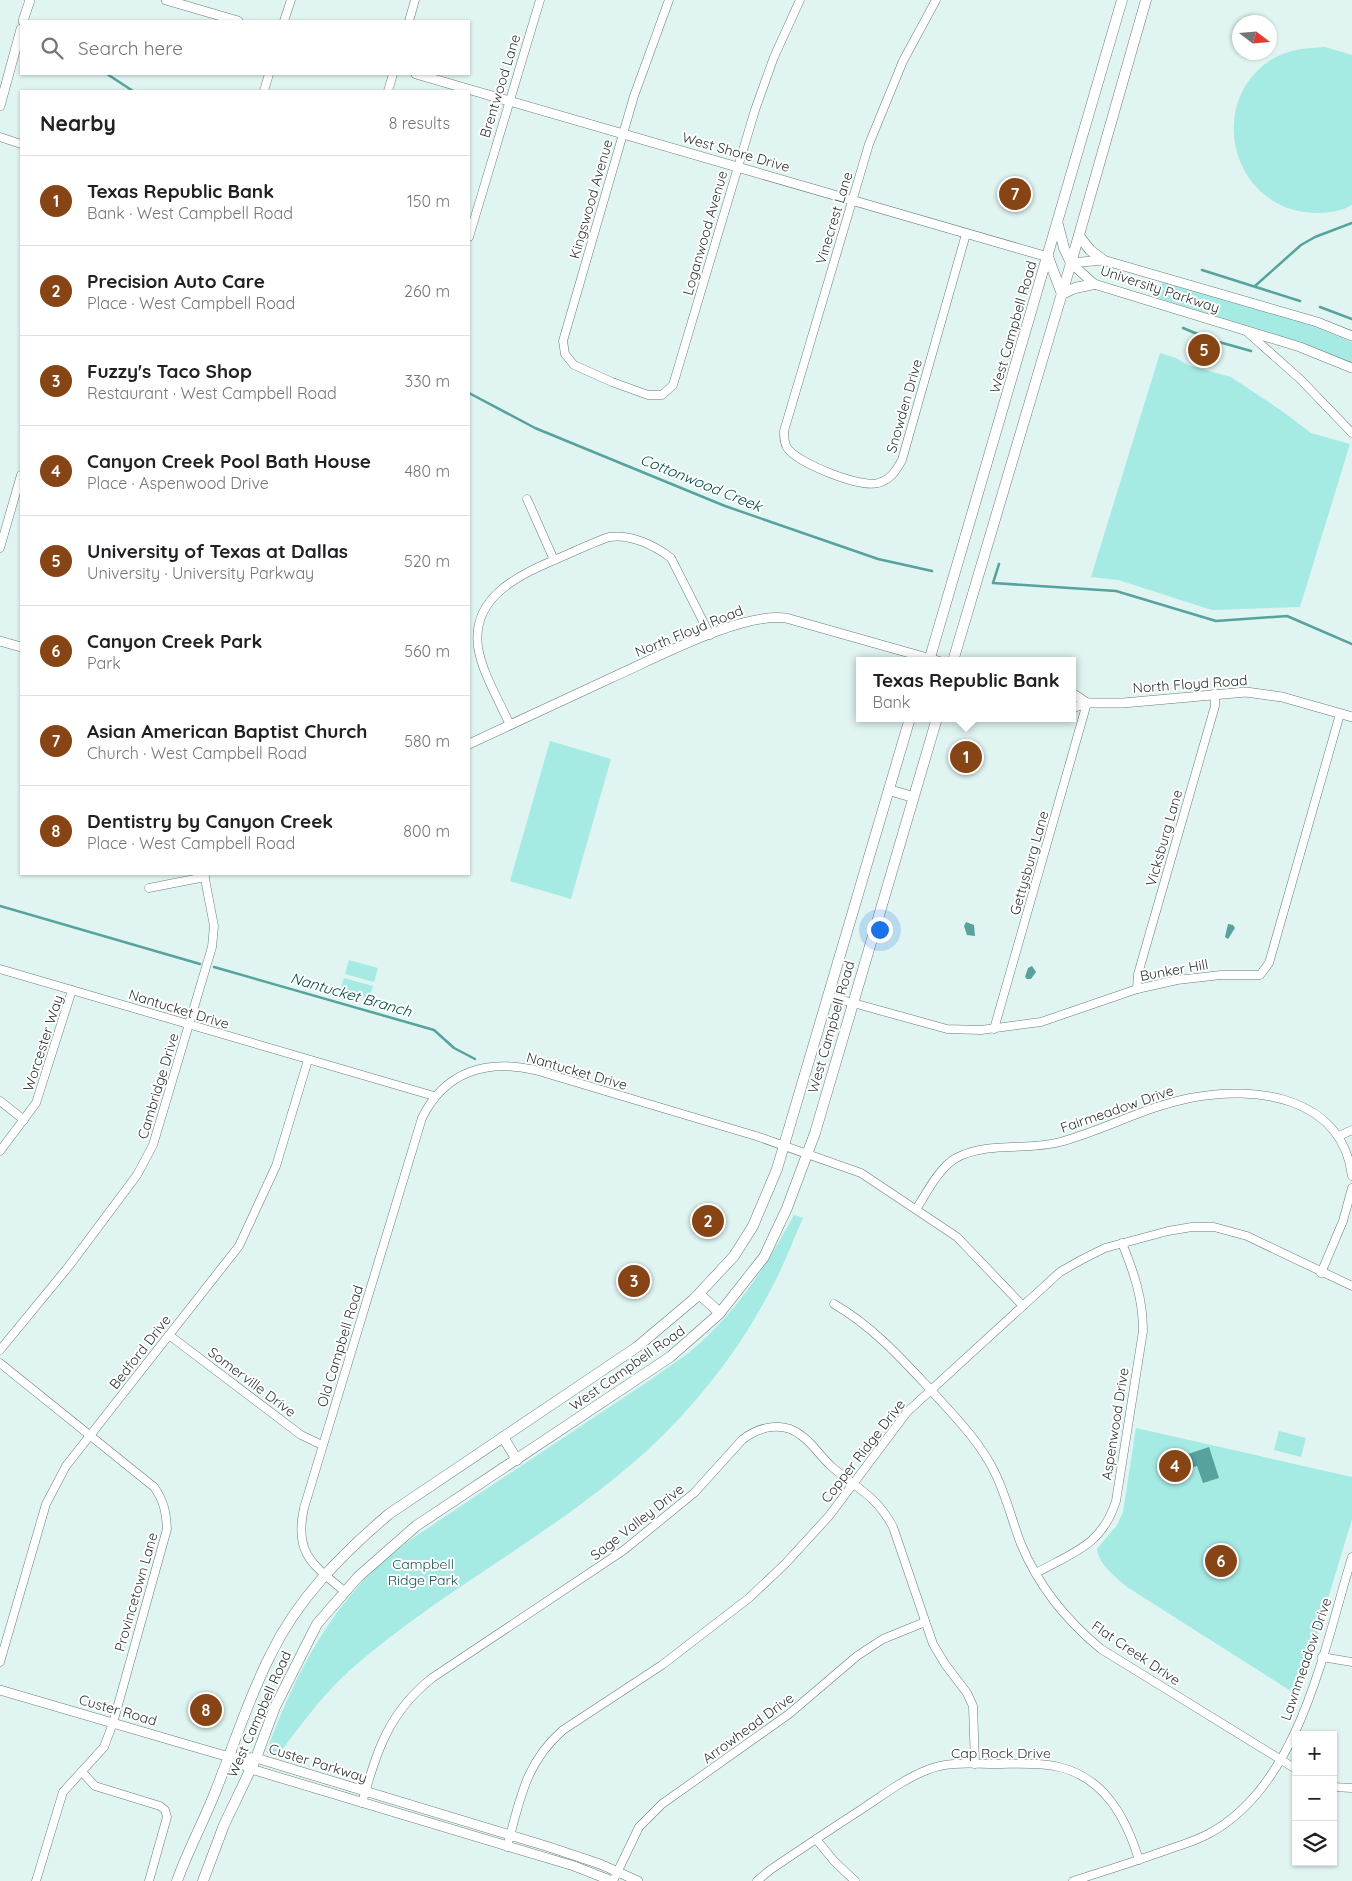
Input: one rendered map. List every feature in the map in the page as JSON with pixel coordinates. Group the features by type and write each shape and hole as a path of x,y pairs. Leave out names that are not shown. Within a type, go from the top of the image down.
{"main road":[{"name":"West Campbell Road","path":"933,657 1122,0"},
{"path":"954,657 1079,236 1146,0"},
{"path":"1057,224 1064,248 1071,263"},
{"path":"1062,294 1048,257 1064,248 1079,236"},
{"path":"1079,236 1090,250 1103,260"},
{"path":"1042,279 1071,263"},
{"path":"1062,294 1075,288 1094,284"},
{"name":"West Campbell Road","path":"177,1881 270,1654 296,1611 326,1575 357,1541 389,1514 637,1347 699,1294 731,1260 753,1226 776,1171 784,1146 909,722"},
{"name":"West Campbell Road","path":"203,1881 224,1825 252,1769 275,1707 317,1624 344,1590 416,1526 670,1357 720,1313 764,1257 788,1208 808,1154 936,722"},
{"path":"889,790 913,797"},
{"path":"699,1294 720,1313"},
{"path":"503,1437 516,1460"}],"street":[{"path":"23,20 30,0"},
{"path":"166,0 235,20"},
{"path":"284,20 291,0"},
{"path":"408,20 415,0"},
{"name":"Brentwood Lane","path":"470,233 508,100 540,0"},
{"name":"Kingswood Avenue","path":"612,382 574,365 565,354 563,341 646,60 669,0"},
{"name":"Loganwood Avenue","path":"612,382 648,395 662,394 673,385 738,167 774,57 800,0"},
{"name":"Vinecrest Lane","path":"790,451 784,440 787,420 852,201 883,106 903,60 936,0"},
{"path":"0,106 20,33"},
{"path":"264,90 269,75"},
{"path":"388,90 393,75"},
{"name":"West Shore Drive","path":"420,75 1048,257"},
{"path":"0,137 20,144"},
{"name":"Snowden Drive","path":"790,451 810,465 864,484 876,484 886,480 896,472 902,460 966,234"},
{"name":"University Parkway","path":"1071,263 1103,260 1317,322 1352,336"},
{"name":"University Parkway","path":"1071,263 1094,284 1245,329 1300,347 1352,368"},
{"path":"1245,329 1300,379 1352,433"},
{"path":"0,548 20,478"},
{"path":"527,499 554,560"},
{"path":"510,725 482,662 478,646 481,619 485,608 503,586 529,570 609,537 618,536 652,546 671,558 710,635"},
{"name":"North Floyd Road","path":"470,744 710,635 746,622 778,617 921,657"},
{"path":"0,641 20,647"},
{"name":"North Floyd Road","path":"1076,707 1087,703 1123,703 1216,693 1264,694 1352,717"},
{"name":"Vicksburg Lane","path":"1137,989 1138,974 1215,706 1216,693"},
{"path":"1076,696 1087,703"},
{"name":"Gettysburg Lane","path":"994,1029 1087,703"},
{"name":"Bunker Hill","path":"828,996 946,1029 994,1029 1050,1020 1137,989 1188,978 1221,975 1257,976 1266,970 1340,714"},
{"path":"149,888 205,876"},
{"name":"Cambridge Drive","path":"0,1350 69,1266 149,1155 165,1110 214,937 214,926 205,876"},
{"name":"Nantucket Drive","path":"0,969 434,1096 456,1078 481,1068 523,1067 784,1146 861,1173 917,1208 957,1236 1023,1306"},
{"name":"Worcester Way","path":"0,1151 40,1096 72,990"},
{"name":"Bedford Drive","path":"0,1662 46,1504 66,1466 239,1246 252,1222 276,1166 308,1060"},
{"name":"Fairmeadow Drive","path":"917,1208 946,1167 954,1159 972,1151 1060,1142 1134,1114 1190,1098 1236,1093 1268,1096 1304,1107 1321,1116 1350,1152 1352,1176"},
{"name":"Old Campbell Road","path":"344,1590 326,1575 304,1552 300,1531 304,1508 413,1143 422,1118 434,1096"},
{"path":"0,1101 24,1120"},
{"path":"1339,1136 1352,1130"},
{"path":"1321,1273 1343,1221 1352,1188"},
{"name":"Copper Ridge Drive","path":"507,1847 524,1787 533,1765 546,1745 563,1730 662,1665 750,1598 785,1564 855,1484 897,1423 930,1390 1060,1272 1105,1248 1122,1243 1168,1231 1192,1227 1214,1227 1246,1236 1352,1286"},
{"name":"Aspenwood Drive","path":"1036,1573 1096,1538 1108,1523 1116,1500 1143,1331 1143,1309 1137,1280 1122,1243"},
{"name":"Flat Creek Drive","path":"834,1304 868,1326 885,1341 968,1429 990,1463 1022,1545 1036,1573 1074,1625 1101,1648 1292,1767"},
{"name":"Somerville Drive","path":"169,1335 301,1435 322,1445"},
{"name":"Provincetown Lane","path":"0,1363 154,1487 162,1497 166,1513 167,1529 104,1747 63,1792 36,1881"},
{"name":"Sage Valley Drive","path":"362,1803 376,1754 386,1730 414,1692 432,1678 624,1550 662,1521 694,1493 751,1433 770,1427 779,1427 802,1436 832,1466 877,1502 894,1527 933,1644 945,1664 968,1693 975,1719 975,1764"},
{"name":"Lawnmeadow Drive","path":"1074,1881 1201,1838 1236,1816 1261,1787 1279,1759 1306,1706 1352,1557"},
{"name":"Arrowhead Drive","path":"612,1881 639,1828 662,1804 789,1714 857,1656 883,1639 925,1622"},
{"path":"1322,1657 1352,1662"},
{"name":"Custer Road","path":"0,1690 229,1757"},
{"name":"Custer Parkway","path":"229,1757 256,1758 365,1791 546,1846 638,1881"},
{"name":"Custer Parkway","path":"229,1757 252,1769 574,1866 612,1881"},
{"name":"Cap Rock Drive","path":"757,1881 816,1839 917,1774 940,1766 975,1764 1060,1766 1086,1778 1101,1789 1118,1810 1129,1828 1139,1860"},
{"path":"82,1772 95,1786 160,1806 165,1810 167,1817 149,1881"},
{"path":"1337,1787 1352,1788"},
{"path":"816,1839 834,1861 855,1881"}],"green space":[{"path":"1325,47 1352,55 1352,205 1341,210 1316,213 1304,212 1278,204 1258,189 1243,169 1235,146 1234,121 1240,97 1253,75 1272,60 1277,60 1277,56 1280,55 1305,49"},
{"path":"1163,281 1313,326 1352,342 1352,364 1305,344 1158,298"},
{"path":"1160,353 1176,358 1188,365 1231,377 1311,433 1350,444 1300,607 1212,610 1118,580 1091,577"},
{"path":"550,741 611,759 571,899 510,881"},
{"path":"349,960 378,968 374,982 345,974"},
{"path":"344,978 373,986 369,999 340,991"},
{"name":"Campbell Ridge Park","path":"794,1215 803,1218 761,1309 728,1360 676,1422 639,1458 558,1521 389,1638 329,1690 277,1756 266,1752 286,1703 309,1656 337,1612 372,1572 407,1542 659,1374 694,1348 728,1315 752,1284"},
{"path":"1136,1428 1352,1477 1352,1519 1302,1685 1297,1695 1127,1587 1101,1560 1097,1549 1117,1525 1123,1512"},
{"path":"1279,1431 1306,1438 1301,1457 1274,1450"}],"shaded area":[{"path":"966,922 974,925 975,936 967,935 964,926"},
{"path":"1228,924 1233,925 1235,928 1228,939 1225,937"},
{"path":"1032,966 1036,972 1031,979 1027,979 1025,977 1028,968"},
{"path":"1209,1447 1219,1478 1203,1483 1197,1466 1187,1469 1182,1456"}],"waterway":[{"name":"Cottonwood Creek","path":"109,75 131,90"},
{"path":"1255,286 1301,245 1315,237 1352,223"},
{"path":"1202,270 1300,301"},
{"path":"1320,307 1352,319"},
{"path":"1183,328 1212,340 1251,351"},
{"name":"Cottonwood Creek","path":"470,394 535,428 725,506 878,559 932,571"},
{"name":"Cottonwood Creek","path":"999,564 993,583 1116,591 1216,621 1287,616 1352,644"},
{"name":"Nantucket Branch","path":"0,906 200,964"},
{"name":"Nantucket Branch","path":"214,967 434,1030 454,1048 475,1059"}],"place":[{"name":"Asian American Baptist Church","path":"1015,194"},
{"name":"University of Texas at Dallas","path":"1204,350"},
{"name":"Texas Republic Bank","path":"966,757"},
{"name":"Precision Auto Care","path":"708,1221"},
{"name":"Fuzzy's Taco Shop","path":"634,1281"},
{"name":"Canyon Creek Pool Bath House","path":"1175,1466"},
{"name":"Canyon Creek Park","path":"1221,1561"},
{"name":"Dentistry by Canyon Creek","path":"206,1710"}]}
